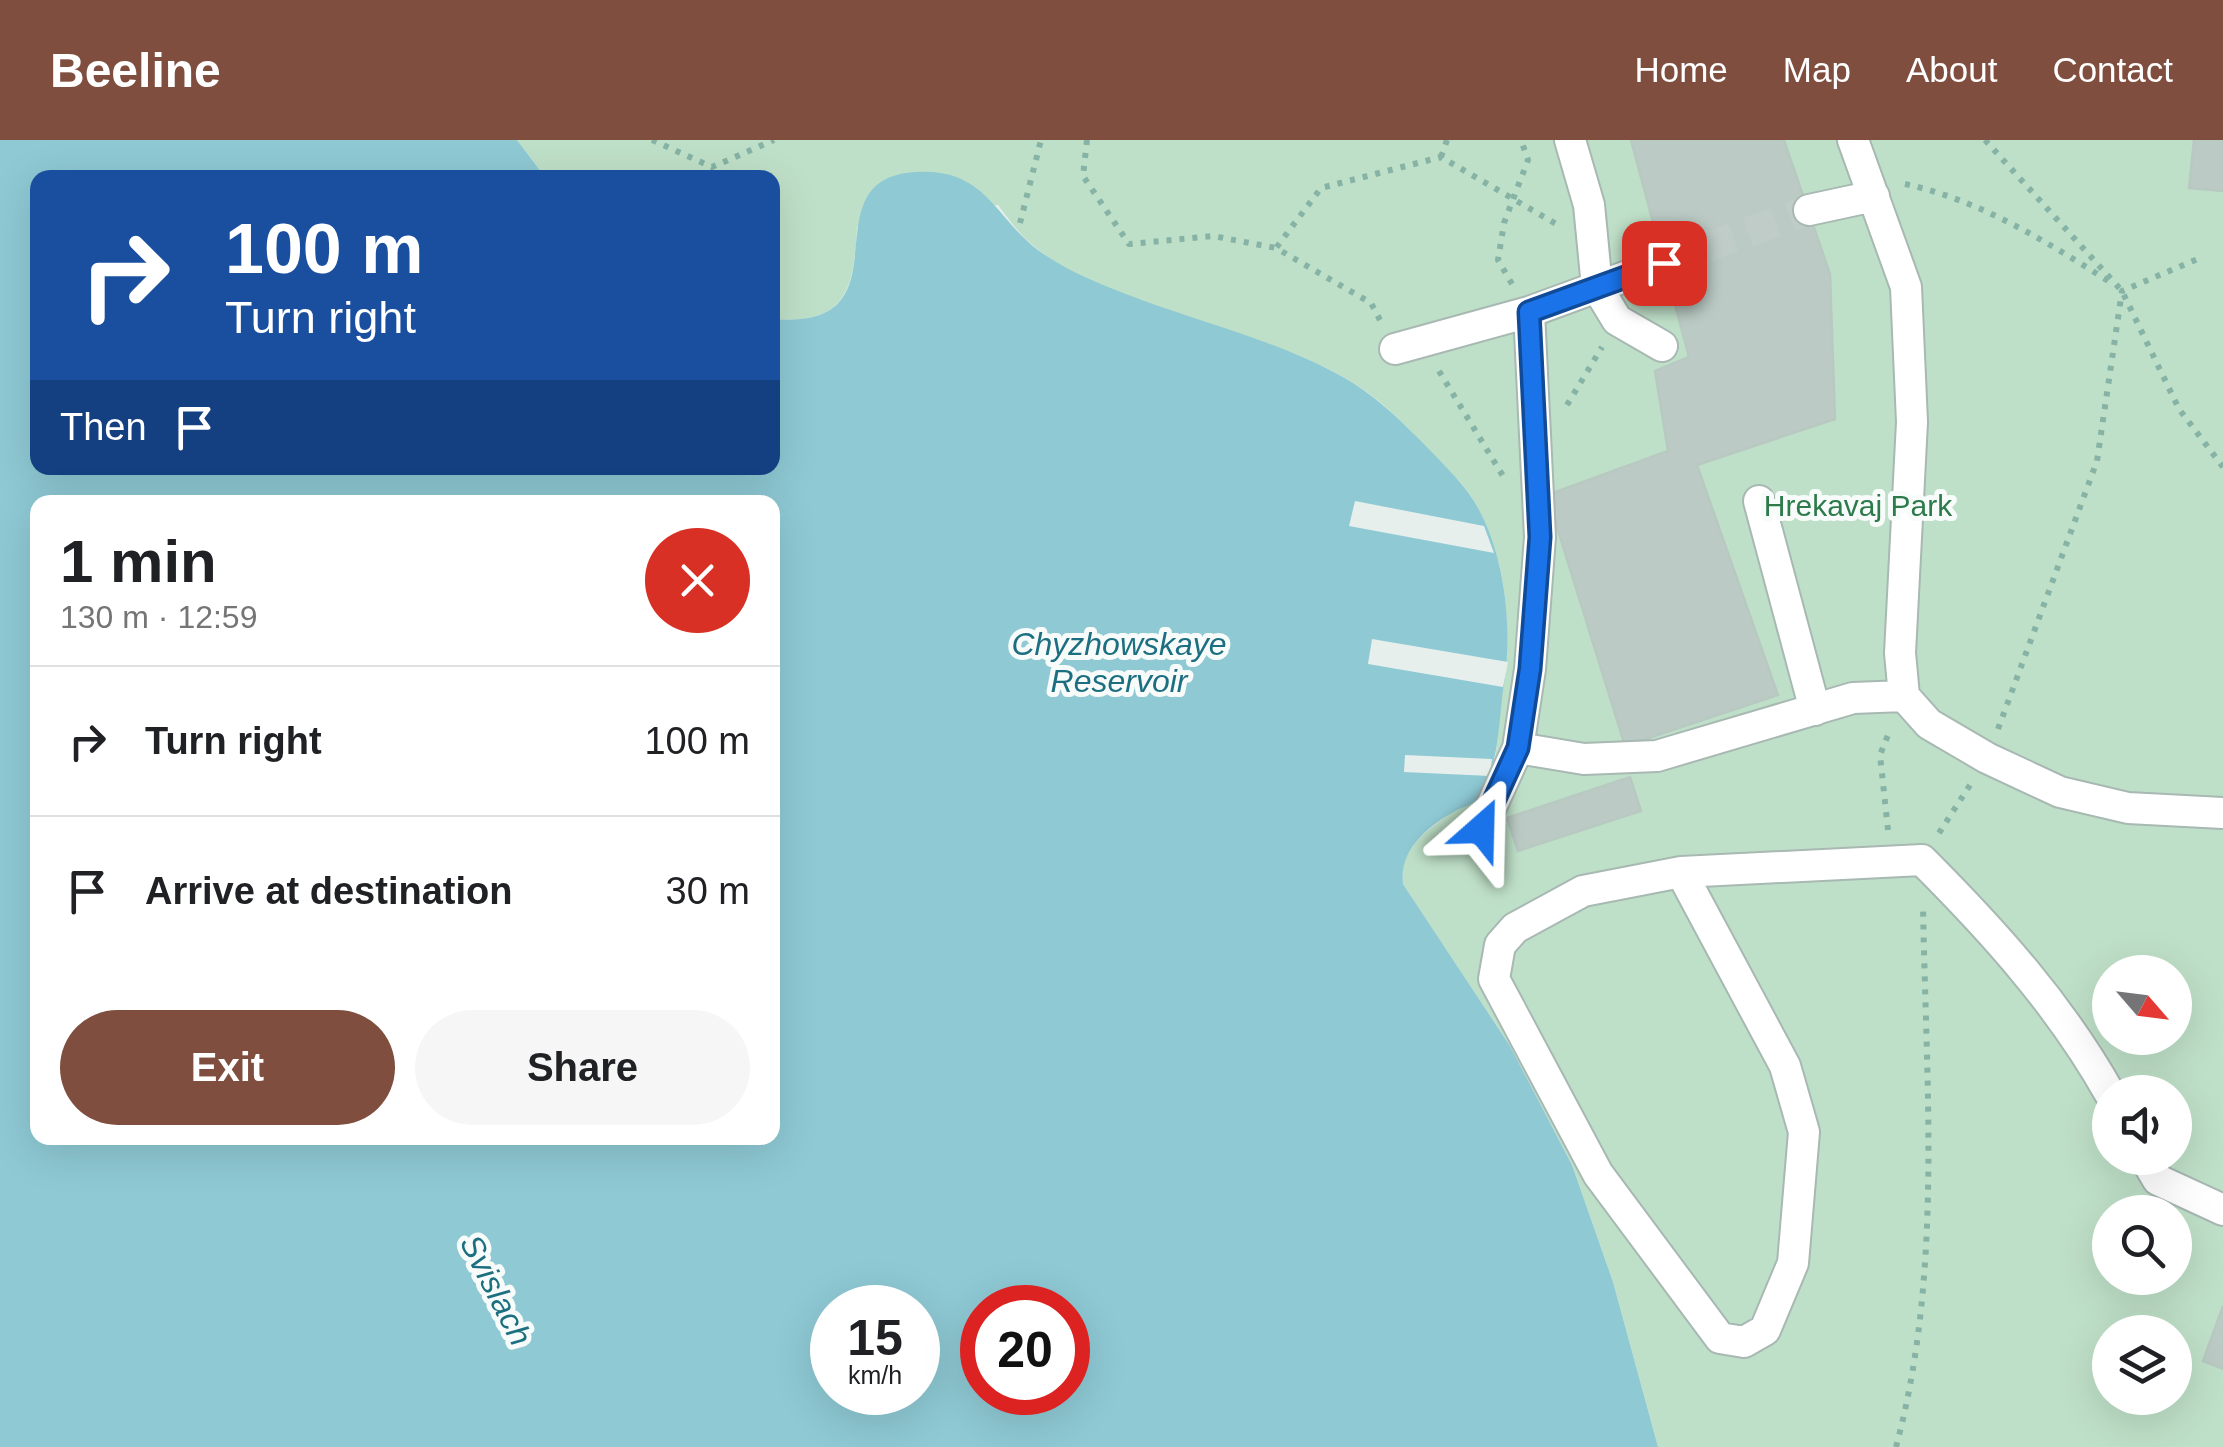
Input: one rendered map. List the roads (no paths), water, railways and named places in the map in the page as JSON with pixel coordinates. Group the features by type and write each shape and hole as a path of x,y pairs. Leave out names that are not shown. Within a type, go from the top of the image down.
{"street":[{"path":"1570,140 1589,205 1597,287 1618,320 1662,346"},
{"path":"1853,140 1884,189 1906,288 1912,422 1900,653 1904,696 1928,724 1987,758 2060,792 2128,808 2223,813"},
{"path":"1809,210 1884,189"},
{"path":"1408,345 1529,312 1664,263"},
{"path":"1481,829 1518,748 1530,669 1540,537 1529,312"},
{"path":"1760,501 1815,710"},
{"path":"1518,748 1584,760 1657,756 1852,698 1904,696"},
{"path":"1681,872 1785,1066 1804,1132 1794,1262 1765,1330 1744,1342 1720,1338 1598,1174 1494,980 1500,945 1514,928 1583,891 1681,872 1922,860 2003,940 2099,1075"},
{"path":"2155,1175 2158,1180 2223,1210"}],"water":[{"name":"Chyzhowskaye Reservoir","path":"0,140 517,140 540,170 30,170 30,475 780,475 780,318 815,316 839,302 851,279 866,199 883,181 916,172 940,173 974,186 1038,250 1087,278 1269,344 1343,377 1374,398 1448,469 1474,501 1493,543 1507,614 1507,662 1497,745 1484,788 1473,803 1436,823 1418,840 1406,860 1403,884 1510,1046 1572,1165 1613,1282 1658,1447 0,1447"}],"tunnel":[{"path":"1663,263 1809,210"}],"park label":[{"name":"Hrekavaj Park","path":"1858,505"}],"water label":[{"name":"Svislach","path":"496,1290"}]}
